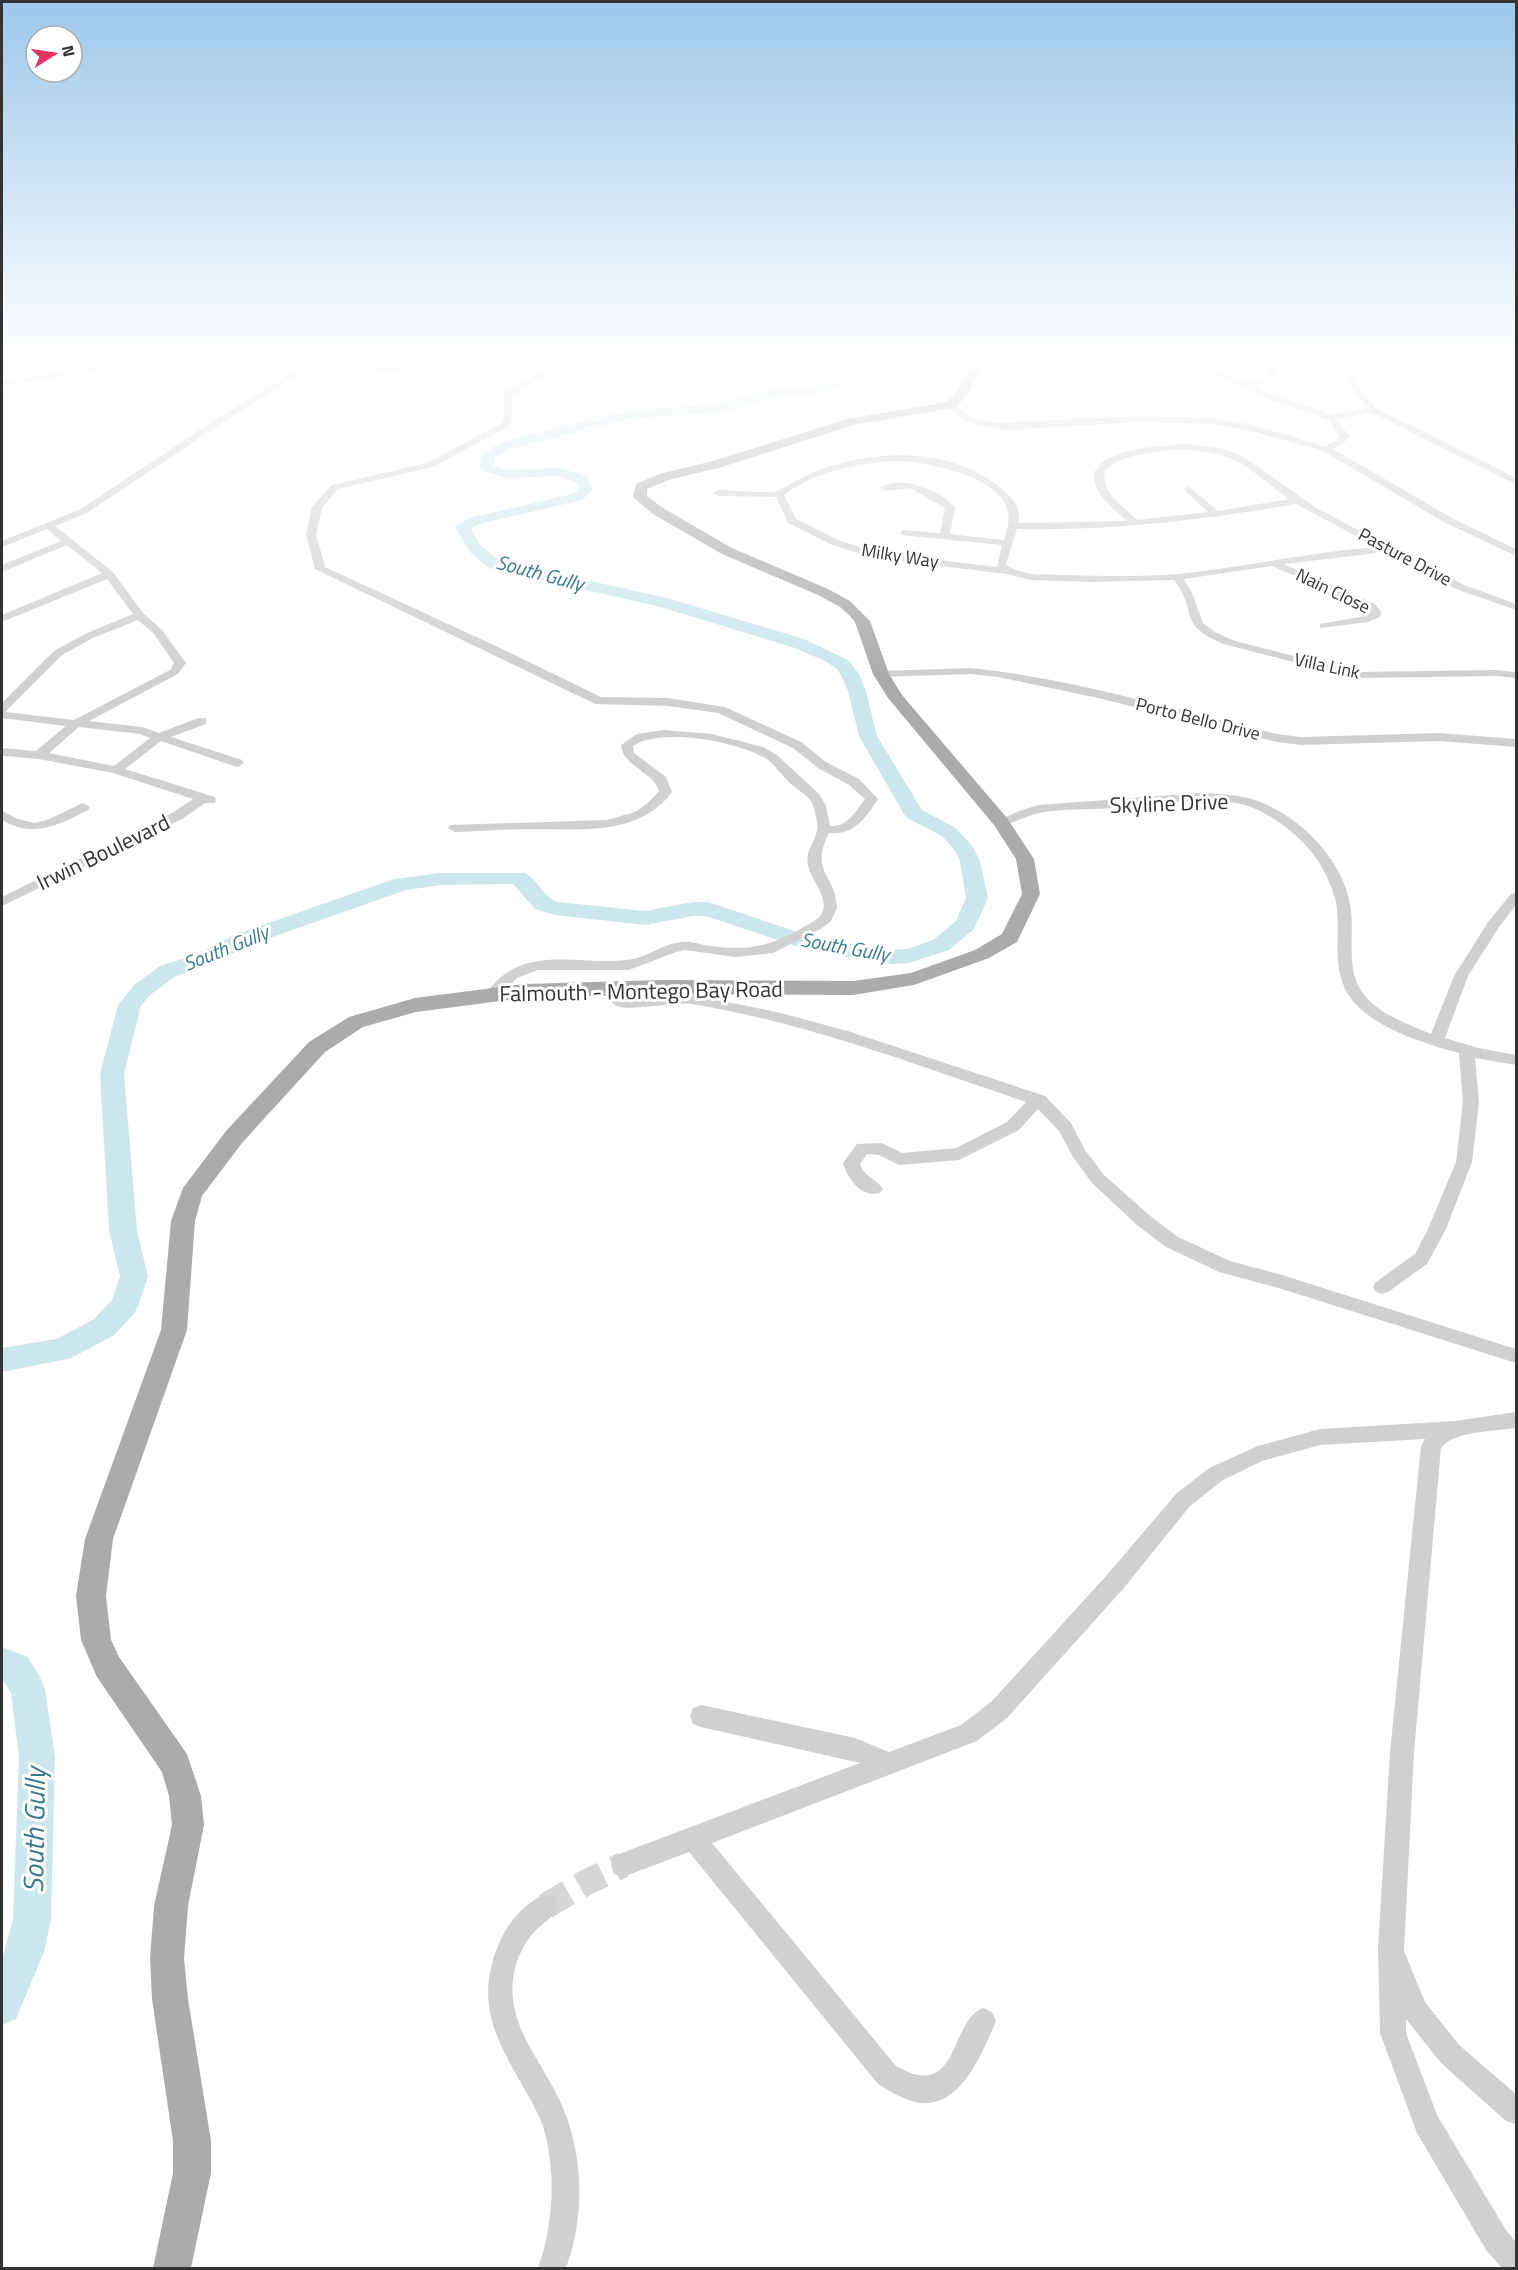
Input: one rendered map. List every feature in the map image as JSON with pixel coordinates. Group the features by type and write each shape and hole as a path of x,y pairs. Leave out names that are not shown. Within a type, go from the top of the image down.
{"main road":[{"name":"Falmouth - Montego Bay Road","path":"172,2268 192,2173 192,2141 170,1999 166,1958 171,1906 188,1825 185,1796 176,1765 108,1667 96,1640 91,1596 99,1539 174,1330 183,1221 191,1194 234,1137 317,1047 356,1022 401,1008 524,991 608,988 853,988 914,979 982,954 1010,938 1031,894 1025,859 1001,822 896,698 881,674 862,621 845,604 727,551 658,511 640,497 641,488 664,477 713,465"}],"street":[{"path":"2,544 84,511 153,465"},
{"path":"430,465 335,487 317,507 311,534 320,570 494,649 599,701 668,702 721,710 797,746 822,765 854,782 872,800 856,822 842,830 825,829"},
{"path":"718,493 778,494 813,475 843,465"},
{"path":"945,465 973,474 993,487 1011,504 1014,526 1001,565 1008,572"},
{"name":"Pasture Drive","path":"1104,465 1099,470 1097,478 1101,487 1136,524"},
{"name":"Pasture Drive","path":"1249,465 1297,501 1468,590 1516,607"},
{"path":"1353,465 1448,520 1516,553"},
{"path":"1482,465 1516,481"},
{"path":"885,488 911,485 947,504 950,508 944,537"},
{"path":"1188,489 1217,515"},
{"name":"Milky Way","path":"778,494 792,521 834,542 874,555 1008,572 1022,576 1090,579 1177,577 1272,562 1388,549"},
{"path":"1014,526 1062,528 1136,524 1217,515 1297,501"},
{"path":"39,755 77,723 162,679 174,672 180,663 158,632 139,615 109,574 48,525"},
{"path":"904,533 1008,543"},
{"path":"2,569 69,542"},
{"name":"Nain Close","path":"1272,562 1365,603 1376,612 1368,619 1324,626"},
{"path":"2,619 109,574"},
{"name":"Villa Link","path":"1177,577 1185,586 1190,597 1196,622 1213,636 1231,644 1357,675 1496,673 1516,675"},
{"path":"2,709 58,653 89,636 139,615"},
{"name":"Porto Bello Drive","path":"881,674 971,670 998,674 1098,694 1277,738 1301,741 1439,737 1516,743"},
{"path":"2,715 142,731 238,763"},
{"path":"116,770 159,737 202,722"},
{"path":"455,828 593,826 632,818 658,803 666,792 662,780 628,754 627,745 639,737 673,733 734,742 769,754 816,799 825,829 814,853 814,863 816,874 830,900 829,913 822,922 784,945 756,954 684,946 632,964 602,967 568,964 532,967 512,975 493,994"},
{"path":"2,752 39,755 116,770 188,795"},
{"name":"Irwin Boulevard","path":"2,891 80,858 190,809 206,800 188,795 170,810 80,858 2,902"},
{"name":"Skyline Drive","path":"1001,822 1032,811 1086,806 1201,798 1225,798 1252,803 1283,820 1305,838 1333,873 1344,908 1346,970 1356,995 1383,1018 1415,1033 1466,1050 1516,1060"},
{"path":"2,815 29,828 48,824 83,807"},
{"path":"1437,1040 1461,976 1493,925 1516,897"},
{"path":"608,988 620,1002 632,1004 651,1000 689,999 781,1018 846,1036 1040,1100 1065,1127 1079,1154 1098,1179 1143,1220 1172,1242 1225,1267 1293,1285 1516,1356"},
{"path":"1382,1287 1421,1258 1437,1229 1464,1162 1471,1102 1466,1050"},
{"path":"874,1189 855,1176 851,1163 863,1148 882,1149 899,1159 959,1154 1013,1126 1026,1110 1040,1100"},
{"path":"623,1865 969,1733 999,1710 1115,1582 1183,1500 1216,1474 1258,1454 1320,1437 1455,1429 1516,1420"},
{"path":"1455,1429 1439,1435 1431,1446 1402,1752 1391,1948 1393,2033 1428,2123 1496,2240 1516,2263"},
{"path":"701,1716 855,1749 890,1764"},
{"path":"692,1837 887,2075 902,2086 920,2091 938,2088 960,2068 983,2021"},
{"path":"546,1906 526,1923 510,1946 501,1972 499,2000 506,2026 554,2118 567,2175 559,2253 552,2268"},
{"path":"1391,1948 1415,2010 1450,2054 1516,2111"}],"waterway":[{"name":"South Gully","path":"2,1360 61,1350 103,1328 124,1306 134,1277 123,1230 112,1074 130,1005 142,990 168,971 205,959 242,940 402,884 441,879 517,878 525,882 543,904 555,908 645,918 693,909 708,909 811,944 892,957 909,956 941,945 966,924 977,898 970,861 963,847 949,832 914,814 868,736 857,691 850,674 842,664 798,643 661,602 495,565 475,549 463,527 474,521 577,497 586,490 582,479 560,472 507,474 487,468 487,465"},
{"name":"South Gully","path":"2,1663 16,1669 28,1689 37,1757 32,1919 25,1952 2,2005"}],"tunnel":[{"path":"546,1906 585,1883 623,1865"}]}
